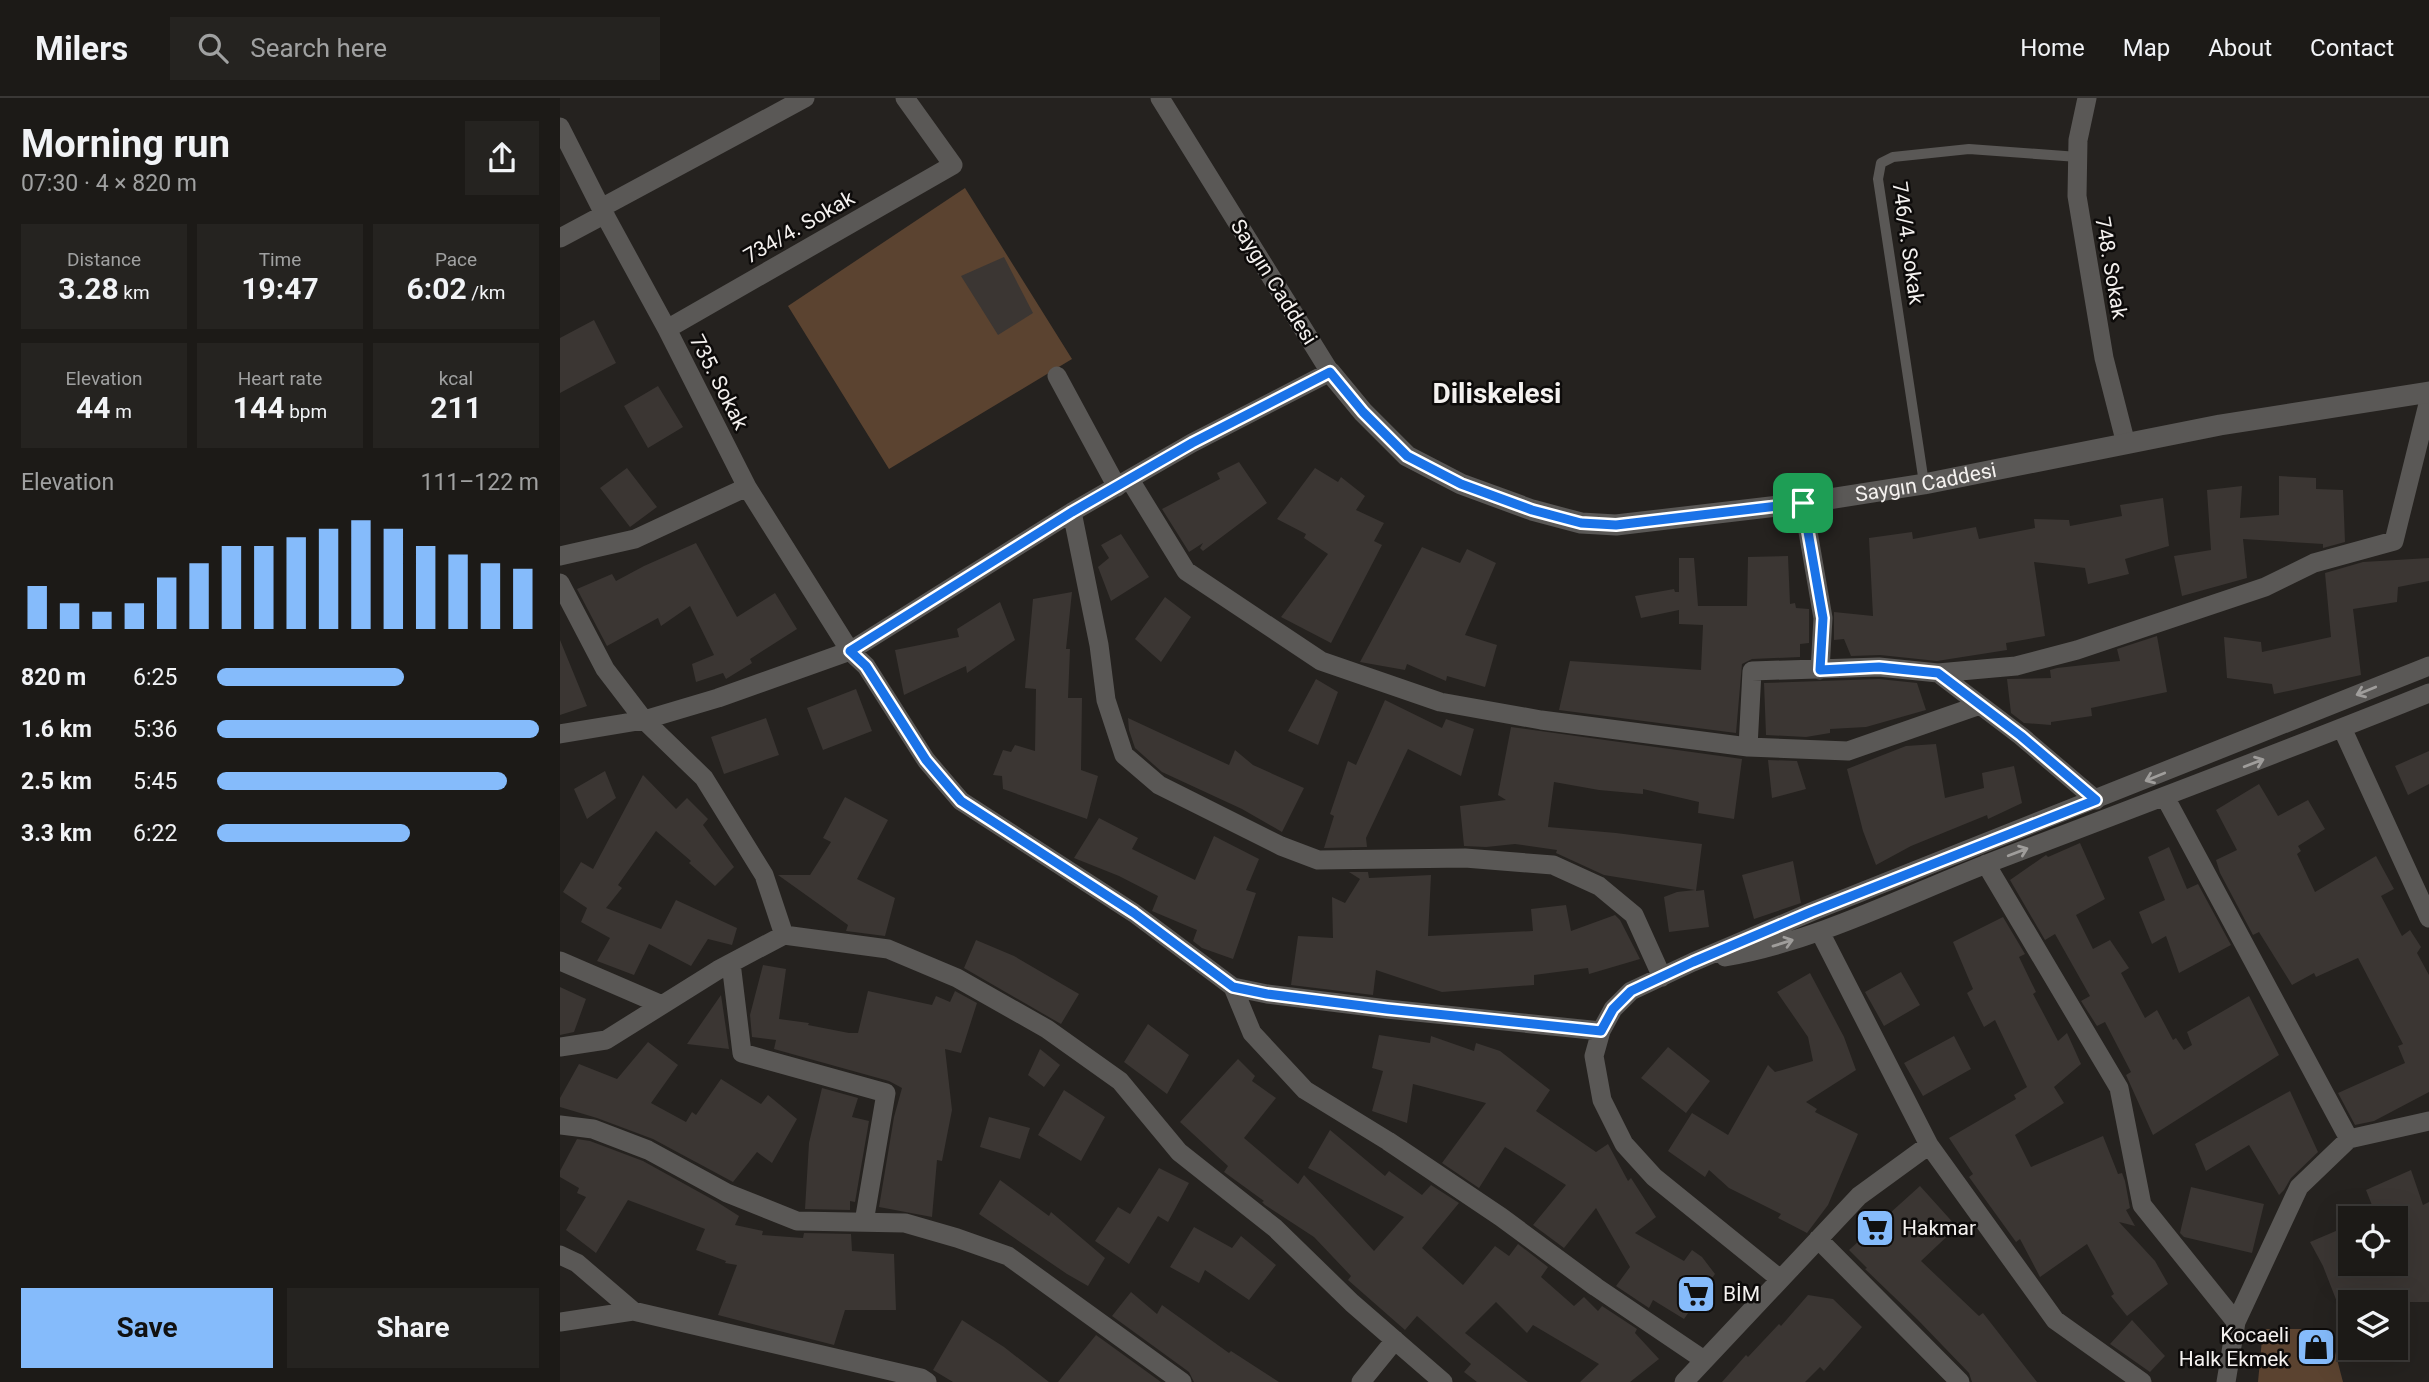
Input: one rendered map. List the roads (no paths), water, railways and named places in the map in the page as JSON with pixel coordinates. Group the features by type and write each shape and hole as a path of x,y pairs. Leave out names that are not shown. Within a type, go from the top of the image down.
{"street":[{"path":"560,238 603,211 805,98"},
{"name":"734/4. Sokak","path":"667,329 953,165 905,98"},
{"name":"Saygın Caddesi","path":"1160,98 1330,372 1363,412 1407,456 1461,484 1532,510 1581,523 1616,525 1803,503 1924,484 2220,425 2429,392"},
{"name":"748. Sokak","path":"2087,98 2078,140 2077,196 2104,358 2126,444"},
{"name":"735. Sokak","path":"560,127 747,487 850,651 866,666 926,760 961,801 1134,913 1233,987"},
{"path":"560,734 644,720 718,698 850,651 1072,512 1192,443 1330,372"},
{"path":"1057,376 1123,483 1186,570 1321,661 1440,702 1541,720 1748,747 1848,751 1980,705"},
{"path":"1748,747 1752,671 1879,667 1938,673 2016,666 2077,650 2265,587 2314,563 2394,541 2429,400"},
{"path":"560,556 635,539 747,487"},
{"path":"1803,503 1823,618 1820,670"},
{"path":"1072,512 1100,645 1106,700 1124,755 1159,785 1281,846 1318,860 1465,858 1553,865 1599,886 1634,915 1662,977"},
{"path":"560,583 605,669 644,720 704,778 764,875 784,935"},
{"path":"1780,1279 1654,1177 1624,1144 1602,1100 1594,1056 1601,1031 1613,1009 1631,991 1811,912 2429,666"},
{"path":"1938,673 2021,736 2096,800"},
{"path":"1693,962 1755,951 1820,932 1986,864 2429,693"},
{"path":"2342,728 2429,918"},
{"path":"2165,797 2349,1139"},
{"path":"1986,864 2119,1088 2142,1205 2236,1322"},
{"path":"1820,932 1929,1145 2055,1320 2142,1382"},
{"path":"560,1047 606,1040 731,963 784,935 888,949 957,978 1047,1029 1120,1081 1179,1152 1275,1228 1352,1303 1443,1382"},
{"path":"560,961 662,1005"},
{"path":"731,963 743,1053 886,1093 864,1222"},
{"path":"1233,987 1267,994 1387,1009 1601,1031"},
{"path":"1233,987 1252,1033 1306,1090 1501,1217 1596,1287 1704,1360"},
{"path":"2226,1382 2236,1322 2299,1187 2349,1139 2429,1121"},
{"path":"560,1125 593,1129 648,1150 727,1192 797,1222 905,1223 1008,1256 1182,1382"},
{"path":"1684,1382 1858,1196 1929,1145"},
{"path":"1818,1239 1960,1382"},
{"path":"560,1255 577,1264 633,1311"},
{"path":"560,1322 633,1311 921,1378 927,1382"},
{"path":"1361,1382 1395,1340"}],"lane":[{"name":"746/4. Sokak","path":"1924,484 1878,180 1881,163 1893,157 1969,149 2078,157"}],"place":[{"name":"Hakmar","path":"1875,1228"},
{"name":"BİM","path":"1696,1294"},
{"name":"Kocaeli Halk Ekmek","path":"2316,1347"}],"district":[{"name":"Diliskelesi","path":"1497,393"}]}
